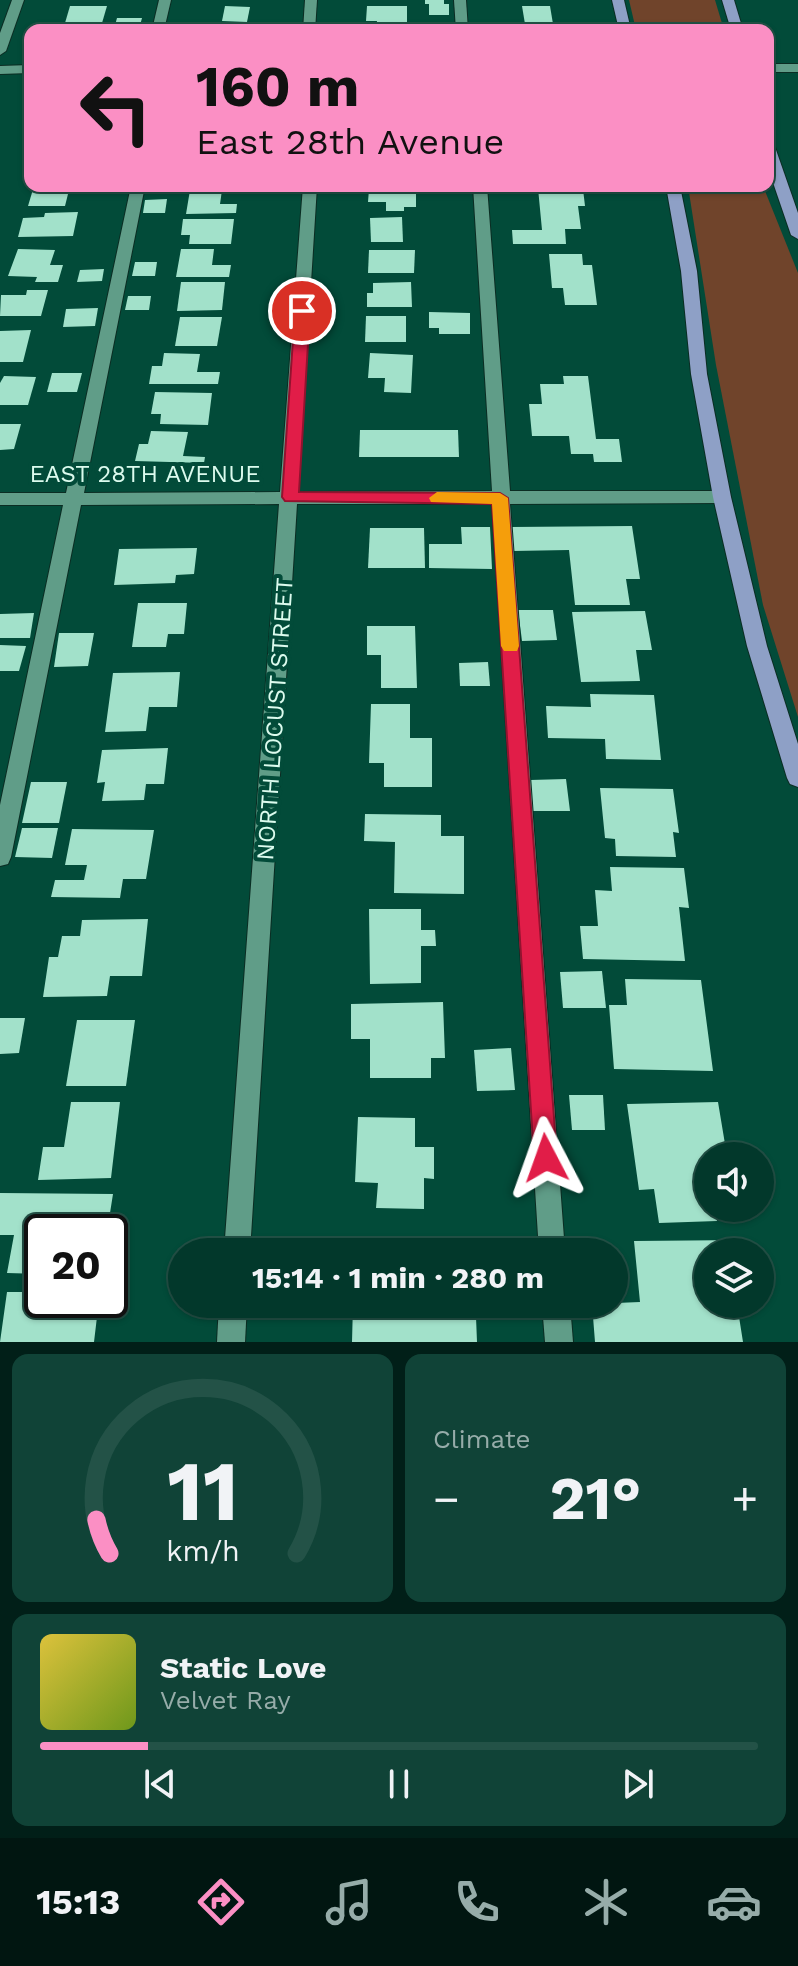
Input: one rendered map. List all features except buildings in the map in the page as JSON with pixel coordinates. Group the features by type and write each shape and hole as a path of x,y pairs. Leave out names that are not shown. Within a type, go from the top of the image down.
{"main road":[{"path":"618,0 624,24"},
{"path":"728,0 735,24"},
{"path":"774,165 798,235"},
{"path":"674,192 689,271 699,374 722,497 757,646 798,778"}],"street":[{"path":"0,51 18,0"},
{"path":"159,24 165,0"},
{"path":"309,24 311,0"},
{"path":"460,0 462,24"},
{"path":"774,68 798,68"},
{"path":"0,70 24,69"},
{"path":"0,857 137,192"},
{"name":"NORTH LOCUST STREET","path":"238,1238 310,192"},
{"path":"480,192 551,1238"},
{"name":"EAST 28TH AVENUE","path":"0,499 722,497"},
{"path":"231,1342 232,1318"},
{"path":"557,1318 559,1342"}],"shaded area":[{"path":"629,0 715,0 722,24 635,24"},
{"path":"689,192 765,192 798,273 798,717 763,605 716,365"}],"slow traffic":[{"path":"437,498 500,498 510,646"}],"route":[{"path":"302,311 291,497 500,498 546,1158"}]}
